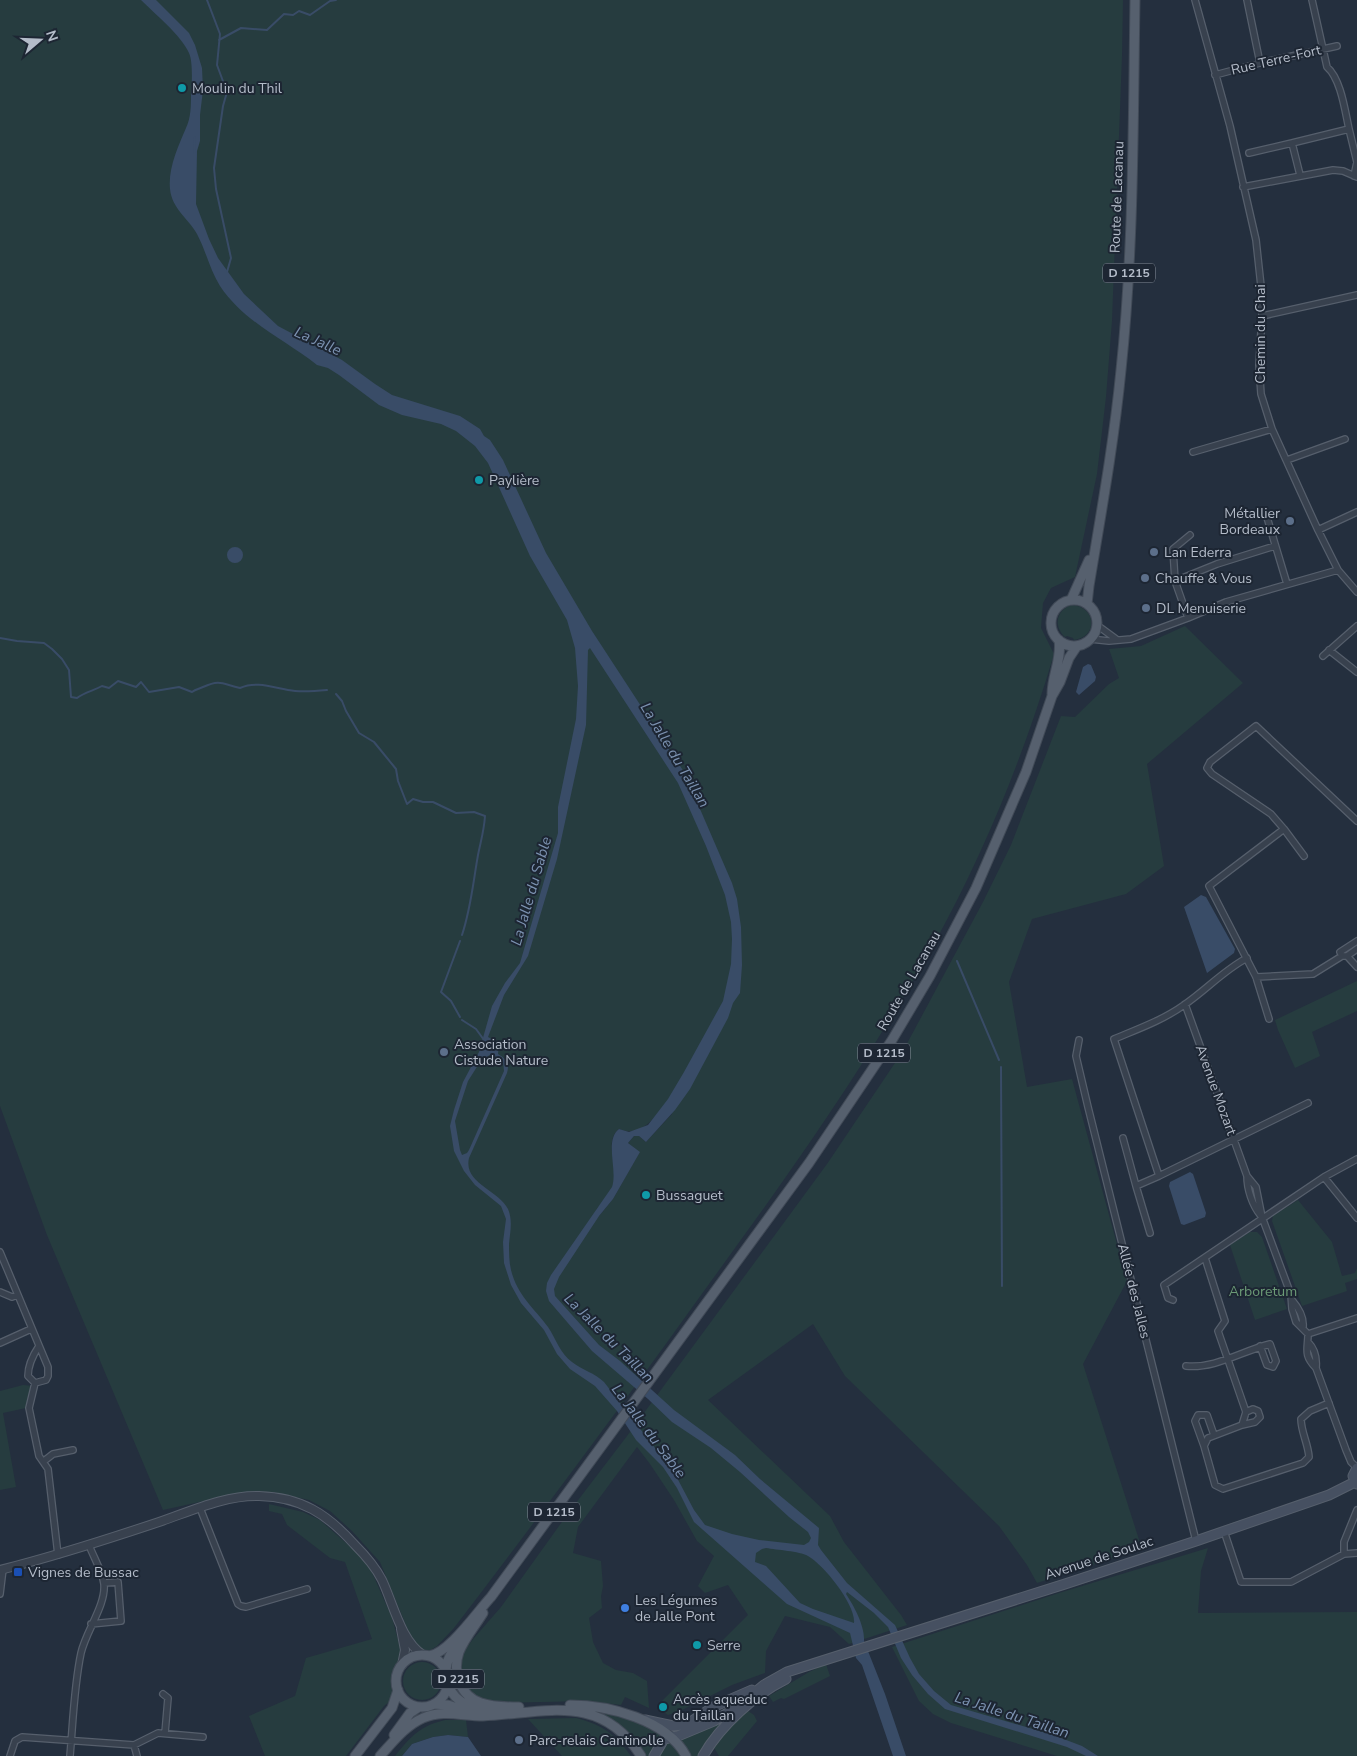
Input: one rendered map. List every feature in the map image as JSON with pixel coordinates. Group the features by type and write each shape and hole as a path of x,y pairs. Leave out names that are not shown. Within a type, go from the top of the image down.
{"main road":[{"name":"Route de Lacanau","path":"1096,544 1117,411 1127,298 1132,192 1135,0"},
{"name":"D 1215","path":"1071,600 1079,586 1096,544"},
{"name":"D 1215","path":"1087,604 1096,544"},
{"path":"1071,600 1080,600 1087,604 1094,612 1097,627 1090,639 1078,646 1065,644 1054,634 1051,626 1052,616 1058,607 1071,600"},
{"name":"D 1215","path":"1052,696 1052,682 1059,658 1059,640"},
{"name":"D 1215","path":"1052,696 1060,682 1069,658 1078,646"},
{"name":"Route de Lacanau","path":"491,1597 654,1376 849,1105 892,1040 925,985 976,888 1026,772 1052,696"},
{"name":"Avenue de Soulac","path":"823,1660 1065,1584 1329,1495 1356,1483 1353,1476 1357,1468"},
{"name":"D 1215","path":"446,1672 449,1656 483,1613 491,1597"},
{"name":"D 1215","path":"426,1656 436,1655 448,1646 491,1597"},
{"name":"D 2215","path":"483,1613 459,1652 456,1668 460,1684 468,1696 481,1703 519,1707"},
{"path":"380,1756 406,1717 419,1707 434,1704 446,1693 448,1685 446,1672 442,1665 426,1656 408,1660 402,1665 396,1681 398,1689 406,1701 419,1707"},
{"path":"639,1719 668,1725 689,1723 714,1707 764,1685 787,1672 823,1660"},
{"path":"702,1756 726,1725 754,1700 783,1680 823,1660"},
{"name":"D 2215","path":"448,1685 454,1698 468,1706 490,1710 558,1705 609,1709 660,1728 680,1745 686,1756"},
{"path":"654,1756 662,1740 691,1732 719,1718 736,1708 764,1685"},
{"path":"355,1756 392,1708 398,1689"},
{"name":"D 2215","path":"434,1704 448,1705 492,1715"},
{"name":"D 2215","path":"380,1756 410,1726 432,1715 448,1713 468,1716 557,1710 583,1712 602,1718 629,1739 641,1756"}],"street":[{"name":"Chemin du Chai","path":"1195,0 1230,126 1256,240 1262,316 1259,365 1261,394 1272,429 1318,530 1338,570 1357,592"},
{"path":"1247,0 1260,63"},
{"path":"1243,187 1334,170 1343,171 1355,177 1357,162 1349,129 1334,73 1327,67 1312,0"},
{"name":"Rue Terre-Fort","path":"1216,75 1337,46"},
{"path":"1249,153 1349,129"},
{"path":"1292,143 1300,175"},
{"path":"1262,316 1357,295"},
{"path":"1193,452 1272,429"},
{"path":"1287,460 1345,439"},
{"path":"1318,530 1357,512"},
{"path":"1266,514 1287,584"},
{"path":"1188,618 1175,581 1173,549 1190,535"},
{"path":"1175,581 1217,564 1276,546"},
{"path":"1090,639 1109,641 1131,638 1226,602 1338,570"},
{"path":"1323,656 1357,626"},
{"path":"1097,627 1102,628 1116,639"},
{"path":"1330,650 1357,672"},
{"path":"1304,856 1271,814 1212,774 1207,768 1210,762 1256,726 1357,821"},
{"path":"1269,1020 1256,977 1209,886 1284,829"},
{"path":"1357,941 1340,952 1357,968"},
{"path":"1256,977 1313,974 1357,949"},
{"path":"1159,1176 1114,1039 1164,1018 1185,1004 1235,964 1247,958"},
{"name":"Avenue Mozart","path":"1185,1004 1248,1176 1256,1187 1262,1217 1292,1300 1298,1307 1304,1323 1303,1327 1308,1334"},
{"name":"Allée des Jalles","path":"1079,1040 1076,1056 1196,1541"},
{"path":"1136,1186 1308,1104"},
{"path":"1123,1138 1150,1233"},
{"path":"1173,1300 1168,1298 1164,1285 1262,1217 1324,1177 1357,1160"},
{"path":"1324,1177 1357,1218"},
{"path":"0,1252 39,1346 49,1372 46,1380 35,1382 28,1376 28,1372 34,1353 39,1346"},
{"path":"1205,1258 1225,1321 1218,1331 1246,1412 1242,1425"},
{"path":"0,1292 12,1297 17,1295"},
{"path":"1357,1318 1308,1334 1308,1342 1312,1346 1316,1359 1316,1368 1346,1450 1351,1462 1357,1468"},
{"path":"0,1343 31,1329"},
{"path":"1186,1366 1199,1367 1260,1346"},
{"path":"35,1382 29,1408 39,1456 48,1468 58,1555"},
{"path":"1214,1435 1207,1415 1198,1415 1195,1420 1215,1485 1223,1489 1303,1463 1309,1457 1301,1427 1301,1419 1310,1411 1329,1403"},
{"path":"1204,1446 1208,1438 1255,1422 1260,1417 1258,1411 1253,1409 1246,1412"},
{"path":"44,1461 53,1454 73,1450"},
{"path":"0,1594 2,1569 58,1555 233,1499 259,1496 284,1499 309,1507 324,1515 344,1533 374,1566 400,1624 415,1649 426,1656"},
{"path":"200,1508 235,1596 241,1606 246,1607 307,1589"},
{"path":"1344,1554 1344,1542 1357,1510"},
{"path":"1224,1531 1241,1582 1291,1582 1344,1554 1357,1553"},
{"path":"70,1756 77,1674 91,1624 103,1601 104,1583 89,1545"},
{"path":"91,1624 121,1621 118,1582 104,1583"},
{"path":"400,1624 405,1650 402,1665"},
{"path":"163,1694 168,1698 165,1733"},
{"path":"10,1756 15,1741 22,1737 134,1746 150,1736 165,1733 203,1737"},
{"path":"134,1746 137,1756"}],"green space":[{"path":"0,0 1123,0 1112,321 1097,474 1075,577 1051,588 1043,603 1041,628 1054,654 1030,729 987,838 931,950 832,1110 759,1215 615,1414 454,1628 437,1646 427,1652 417,1645 410,1635 380,1562 352,1531 330,1511 309,1500 273,1492 245,1492 163,1510 47,1235 0,1106","holes":["668,1100 672,1114 646,1142 639,1136 634,1136 628,1143 639,1153 613,1199 599,1216 596,1210 609,1194 614,1183 615,1170 612,1148 614,1134 619,1129 634,1131 648,1124"]},
{"path":"1072,605 1086,611 1090,616 1091,622 1091,628 1087,634 1082,638 1074,640 1067,636 1065,637 1061,633 1058,623 1062,611"},
{"path":"1185,626 1243,683 1147,764 1164,866 1126,894 1032,919 1009,982 1027,1087 1072,1079 1127,1281 1083,1364 1142,1549 1037,1583 1027,1565 999,1526 845,1376 813,1324 708,1400 830,1516 844,1542 907,1625 849,1644 830,1627 785,1616 766,1651 765,1673 732,1685 668,1715 659,1709 659,1704 748,1615 728,1585 705,1593 698,1586 714,1556 697,1541 674,1500 637,1447 578,1527 573,1553 601,1561 602,1608 589,1618 593,1642 603,1663 616,1670 633,1673 647,1681 649,1708 625,1697 621,1705 588,1701 495,1703 477,1697 463,1682 460,1672 460,1661 464,1651 501,1607 569,1512 827,1164 903,1051 983,902 1011,845 1061,716 1075,717 1109,684 1119,678 1109,649 1141,646"},
{"path":"1357,981 1357,1011 1312,1032 1320,1056 1295,1068 1275,1020"},
{"path":"1298,1200 1332,1242 1342,1276 1355,1273 1357,1268 1357,1279 1345,1283 1347,1291 1302,1306 1272,1221 1273,1216"},
{"name":"Arboretum","path":"1250,1232 1257,1232 1262,1237 1287,1309 1255,1320 1230,1245"},
{"path":"23,1385 33,1386 26,1408 3,1413 16,1487 0,1490 0,1391"},
{"path":"269,1504 303,1512 320,1520 354,1550 371,1570 392,1618 402,1654 392,1676 393,1694 389,1702 346,1756 265,1756 249,1716 295,1696 306,1658 372,1639 345,1562 330,1558 287,1525 282,1514 269,1511"},
{"path":"1208,1548 1201,1571 1198,1613 1357,1612 1357,1756 1057,1756 951,1723 933,1714 919,1701 892,1647 1059,1593"},
{"path":"422,1662 435,1668 441,1681 435,1694 422,1700 409,1694 403,1681 409,1668"},
{"path":"826,1664 830,1676 784,1699 781,1698 773,1702 769,1696 809,1672"},
{"path":"736,1709 706,1743 698,1756 691,1756 679,1738"},
{"path":"592,1710 622,1717 662,1733 649,1756 647,1756 636,1740 623,1728"},
{"path":"748,1711 754,1715 757,1721 728,1756 719,1756 713,1746 727,1729"},
{"path":"576,1718 608,1731 631,1756 562,1756 528,1719"},
{"path":"445,1720 466,1720 468,1737 448,1735 433,1737 412,1744 402,1756 395,1756 422,1729"},
{"path":"669,1742 674,1744 682,1756 657,1756 664,1744"}],"water":[{"path":"141,0 156,0 189,33 202,68 203,90 200,115 200,141 197,151 196,204 218,258 244,294 278,326 342,360 392,395 460,416 480,429 484,436 490,440 503,460 546,553 592,631 684,772 732,883 737,899 741,927 742,965 740,993 733,1003 728,1018 690,1089 675,1110 646,1142 639,1136 634,1136 628,1143 640,1152 613,1199 599,1216 559,1277 554,1289 555,1296 599,1345 620,1361 674,1410 735,1455 760,1479 819,1528 818,1545 821,1550 847,1583 895,1625 919,1674 934,1691 951,1705 1053,1735 1082,1746 1098,1756 1086,1756 1067,1747 945,1709 928,1694 912,1675 901,1658 888,1627 874,1613 847,1592 846,1594 861,1623 864,1641 885,1694 906,1756 893,1756 862,1665 856,1658 850,1633 787,1604 694,1522 677,1488 663,1467 636,1440 617,1411 595,1386 570,1369 557,1354 544,1330 521,1303 511,1285 504,1263 503,1242 506,1219 501,1206 475,1185 464,1171 454,1151 450,1126 463,1082 479,1052 492,1006 505,983 520,963 558,833 558,807 576,719 578,686 575,648 567,620 530,556 488,463 475,446 456,431 441,424 402,415 379,405 339,375 328,368 317,365 265,329 241,310 220,286 213,274 197,234 177,208 170,189 172,165 190,116 192,67 189,53 180,39","holes":["590,648 678,783 725,895 731,922 731,964 723,1001 668,1099 648,1125 629,1132 619,1129 615,1134 612,1141 614,1172 612,1187 551,1275 546,1291 549,1301 592,1351 672,1422 711,1448 808,1532 811,1538 804,1545 759,1540 705,1525 694,1510 675,1474 604,1382 568,1358 561,1350 548,1327 526,1301 517,1287 510,1267 510,1213 503,1202 476,1180 471,1174 469,1167 469,1158 508,1067 507,1062 498,1054 499,1043 488,1037 504,995 528,956 557,859 586,725 588,650","491,1054 503,1061 504,1071 469,1150 462,1155 455,1121 468,1081 480,1062","762,1549 799,1553 815,1561 830,1576 845,1596 850,1606 854,1623 800,1603 766,1566 755,1562 756,1553"]},
{"path":"235,547 243,555 235,563 227,555"},
{"path":"1088,664 1091,665 1096,677 1095,681 1079,695 1076,692 1083,667"},
{"path":"1201,895 1206,897 1235,949 1234,953 1207,973 1184,907"},
{"path":"1190,1172 1193,1174 1206,1213 1205,1217 1184,1225 1181,1224 1169,1186 1170,1182"},
{"path":"448,1735 468,1737 481,1756 402,1756 412,1744 433,1737"}],"waterway":[{"path":"207,0 220,34 217,65 227,92 223,106 214,168 216,189 231,258 227,272"},
{"path":"219,40 241,28 267,30 284,14 293,15 299,11 310,15 330,1 336,0"},
{"name":"La Jalle","path":"194,153 195,137"},
{"path":"0,638 44,643 52,649 69,670 71,697 77,698 102,686 109,688 118,681 136,687 141,682 149,692 179,687 192,692 218,683 240,688 260,685 295,691 327,690"},
{"path":"336,694 342,701 359,733 374,742 396,769 398,781 407,804 413,799 433,802 456,813 474,812 485,816 470,905 462,935"},
{"path":"460,941 441,992 451,1001 460,1017"},
{"path":"957,961 999,1060"},
{"path":"462,1020 476,1029 484,1040"},
{"path":"1001,1067 1002,1286"}],"place":[{"name":"Moulin du Thil","path":"182,88"},
{"name":"Paylière","path":"479,480"},
{"name":"Métallier Bordeaux","path":"1290,521"},
{"name":"Lan Ederra","path":"1154,552"},
{"name":"Chauffe & Vous","path":"1145,578"},
{"name":"DL Menuiserie","path":"1146,608"},
{"name":"Association Cistude Nature","path":"444,1052"},
{"name":"Bussaguet","path":"646,1195"},
{"name":"Vignes de Bussac","path":"18,1572"},
{"name":"Les Légumes de Jalle Pont","path":"625,1608"},
{"name":"Serre","path":"697,1645"},
{"name":"Accès aqueduc du Taillan","path":"663,1707"},
{"name":"Parc-relais Cantinolle","path":"519,1740"}],"water label":[{"name":"La Jalle du Taillan","path":"675,755"},
{"name":"La Jalle du Sable","path":"531,891"},
{"name":"La Jalle du Taillan","path":"609,1338"},
{"name":"La Jalle du Sable","path":"649,1431"},
{"name":"La Jalle du Taillan","path":"1012,1715"}]}
